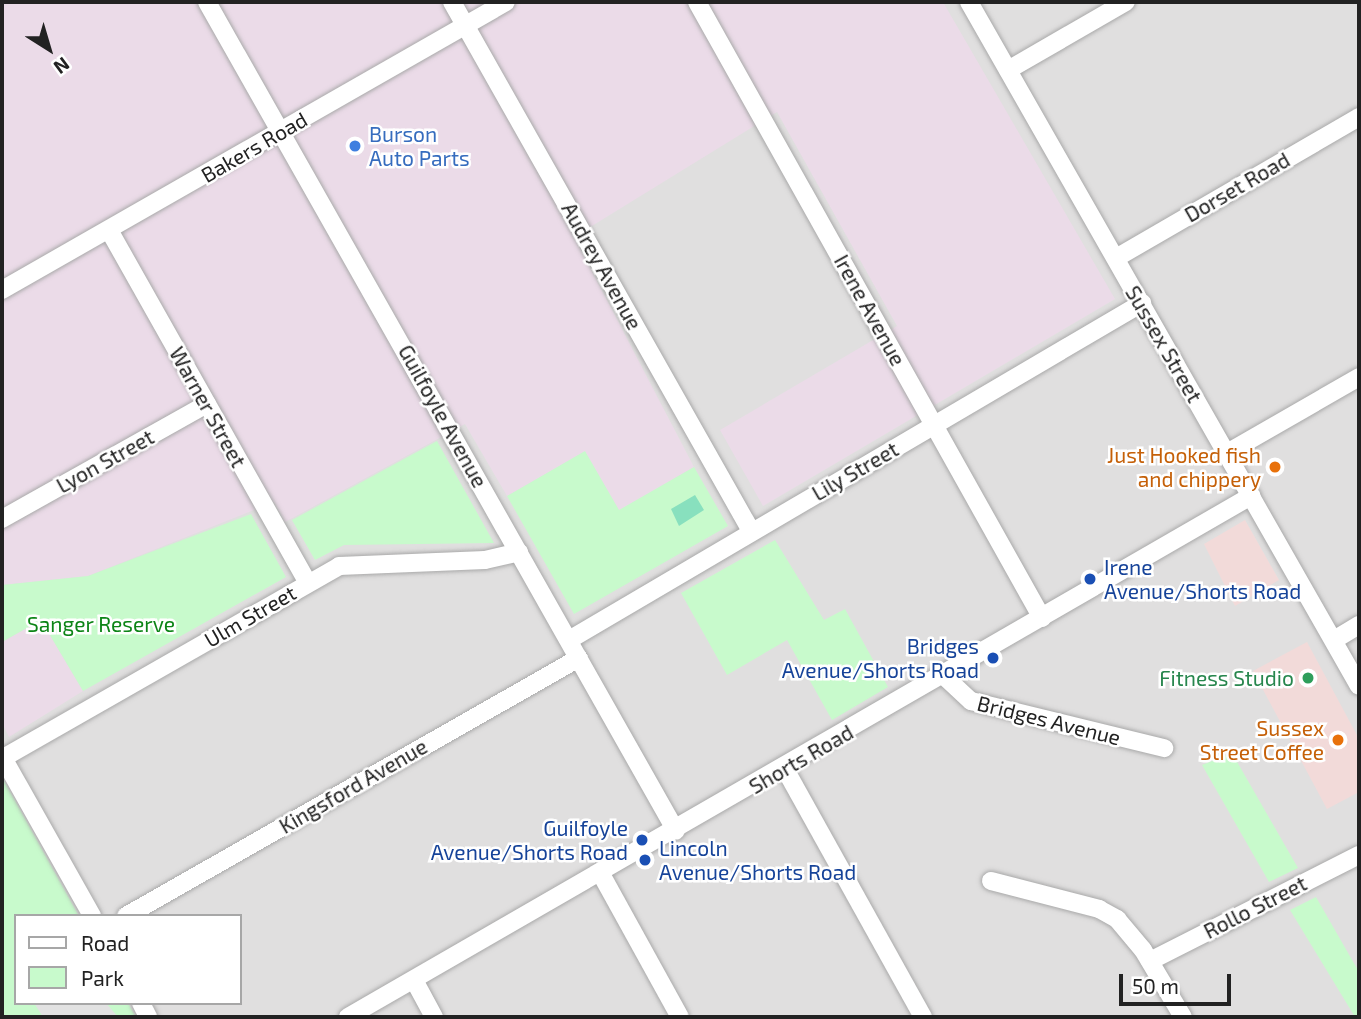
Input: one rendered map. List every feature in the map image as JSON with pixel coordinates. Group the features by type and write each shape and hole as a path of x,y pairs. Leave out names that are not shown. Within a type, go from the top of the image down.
{"street":[{"name":"Guilfoyle Avenue","path":"207,2 676,831"},
{"name":"Audrey Avenue","path":"452,2 751,531"},
{"name":"Bakers Road","path":"2,290 506,2"},
{"name":"Irene Avenue","path":"697,2 1042,618"},
{"name":"Sussex Street","path":"969,2 1359,686"},
{"path":"1008,70 1126,2"},
{"name":"Dorset Road","path":"1116,258 1359,117"},
{"name":"Warner Street","path":"108,230 308,583"},
{"name":"Lily Street","path":"569,640 1142,303"},
{"path":"1227,453 1359,377"},
{"name":"Lyon Street","path":"2,519 207,404"},
{"name":"Shorts Road","path":"348,1017 785,769 1251,496"},
{"name":"Ulm Street","path":"2,757 308,583 351,563 485,560 519,552"},
{"path":"1334,640 1359,625"},
{"name":"Kingsford Avenue","path":"131,914 579,658"},
{"name":"Bridges Avenue","path":"944,676 971,701 1164,748"},
{"path":"2,757 91,914"},
{"path":"785,769 923,1017"},
{"name":"Rollo Street","path":"1150,961 1359,855"},
{"path":"601,874 680,1017"},
{"path":"991,881 1110,914 1132,934 1183,1017"},
{"path":"414,980 434,1017"}],"shaded area":[{"path":"2,2 1359,2 1359,1017 2,1017"},
{"path":"2,2 943,2 1115,299 763,506 720,430 897,326 777,112 574,237 694,467 619,511 584,452 507,496 465,424 285,522 274,502 88,576 2,585"},
{"path":"1245,520 1279,580 1235,606 1204,544"},
{"path":"41,620 83,691 9,737 2,723 2,642"},
{"path":"1307,642 1359,739 1359,792 1327,809 1253,671"},
{"path":"35,1005 108,1005 118,1017 43,1017"}],"green space":[{"path":"437,441 494,543 344,545 315,560 292,520"},
{"path":"585,451 619,510 694,467 728,526 574,614 507,496"},
{"path":"695,495 704,510 679,526 671,509"},
{"name":"Sanger Reserve","path":"251,514 286,577 83,691 41,620 2,642 2,585 88,576"},
{"path":"775,540 824,620 845,609 888,687 832,720 787,640 727,675 681,593"},
{"path":"1232,753 1298,868 1269,882 1202,765"},
{"path":"2,777 78,914 14,914 14,1005 129,1005 136,1017 2,1017"},
{"path":"1316,897 1359,972 1359,1017 1355,1017 1290,910"}],"place":[{"name":"Burson Auto Parts","path":"355,146"},
{"name":"Just Hooked fish and chippery","path":"1275,467"},
{"name":"Irene Avenue/Shorts Road","path":"1090,579"},
{"name":"Bridges Avenue/Shorts Road","path":"993,658"},
{"name":"Fitness Studio","path":"1308,678"},
{"name":"Sussex Street Coffee","path":"1338,740"},
{"name":"Guilfoyle Avenue/Shorts Road","path":"642,840"},
{"name":"Lincoln Avenue/Shorts Road","path":"645,860"}]}
